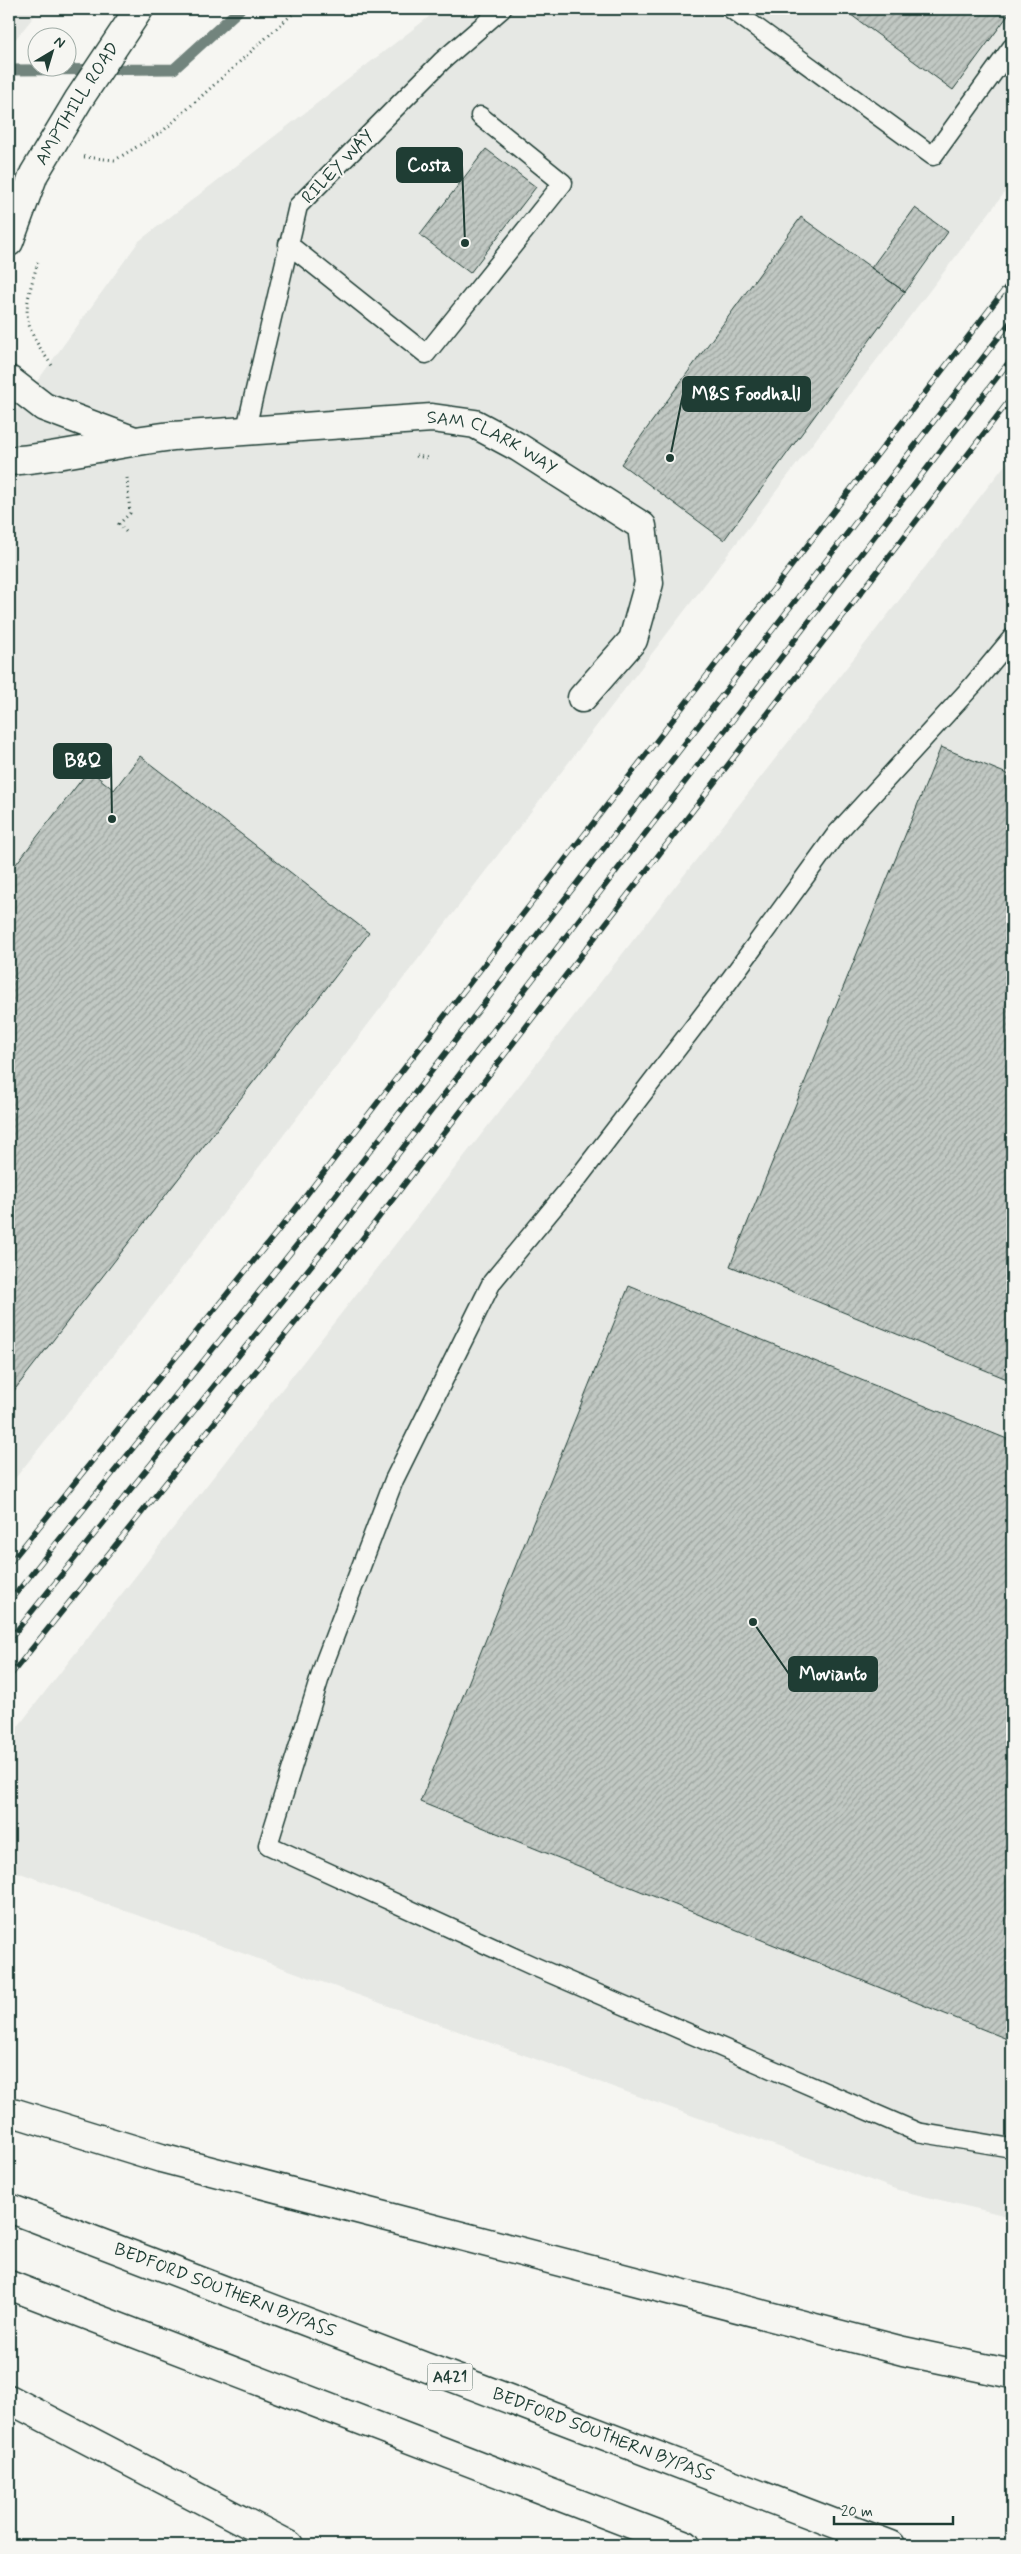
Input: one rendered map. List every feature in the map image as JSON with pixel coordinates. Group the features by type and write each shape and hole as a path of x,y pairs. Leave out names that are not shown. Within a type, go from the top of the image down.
{"main road":[{"name":"AMPTHILL ROAD","path":"9,242 34,174 79,99 139,9"},
{"name":"AMPTHILL ROAD","path":"9,192 34,174"},
{"name":"SAM CLARK WAY","path":"9,380 44,407 132,440"},
{"name":"SAM CLARK WAY","path":"9,461 32,459 132,440 432,418 476,424 518,447 642,526 649,583 633,640 582,698"},
{"path":"9,2111 161,2158 903,2350 1012,2374"},
{"name":"BEDFORD SOUTHERN BYPASS","path":"9,2208 891,2545"},
{"path":"9,2284 686,2545"},
{"path":"9,2399 289,2545"}],"lane":[{"name":"RILEY WAY","path":"245,433 298,206 442,61 502,9"},
{"path":"731,9 933,156 1012,48"},
{"path":"288,244 426,354 563,183 480,116"},
{"path":"1012,638 973,685 837,833 728,981 578,1178 492,1282 394,1480 325,1661 268,1845 540,1969 917,2132 1012,2148"}],"path":[{"path":"54,142 84,157 115,160 163,131 298,9"},
{"path":"79,165 88,149"},
{"path":"41,253 29,294 26,317 31,336 55,371"},
{"path":"127,476 130,513 119,524 128,534"}],"shaded area":[{"path":"9,9 40,9 9,47"},
{"path":"439,9 1012,9 1012,183 158,1299 9,1486 9,420 139,241"},
{"path":"1012,456 1012,2217 898,2190 9,1869 9,1738"}],"building":[{"path":"843,9 1012,9 1012,10 953,90"},
{"path":"486,149 536,187 470,273 420,235"},
{"path":"915,208 948,232 905,292 871,268"},
{"path":"801,217 905,292 724,540 621,464"},
{"path":"941,747 1012,776 1012,1381 730,1266"},
{"path":"140,756 369,933 9,1397 9,873 89,770 114,790"},
{"path":"629,1286 1012,1441 1012,2041 420,1802"}],"waterway":[{"path":"9,70 174,69 240,9"}],"railway":[{"path":"9,1564 294,1211 1012,280"},
{"path":"9,1602 312,1226 1012,320"},
{"path":"9,1640 331,1241 1012,358"},
{"path":"9,1677 349,1256 1012,397"}],"place":[{"name":"Costa","path":"465,243"},
{"name":"M&S Foodhall","path":"670,458"},
{"name":"B&Q","path":"112,819"},
{"name":"Movianto","path":"753,1622"}]}
